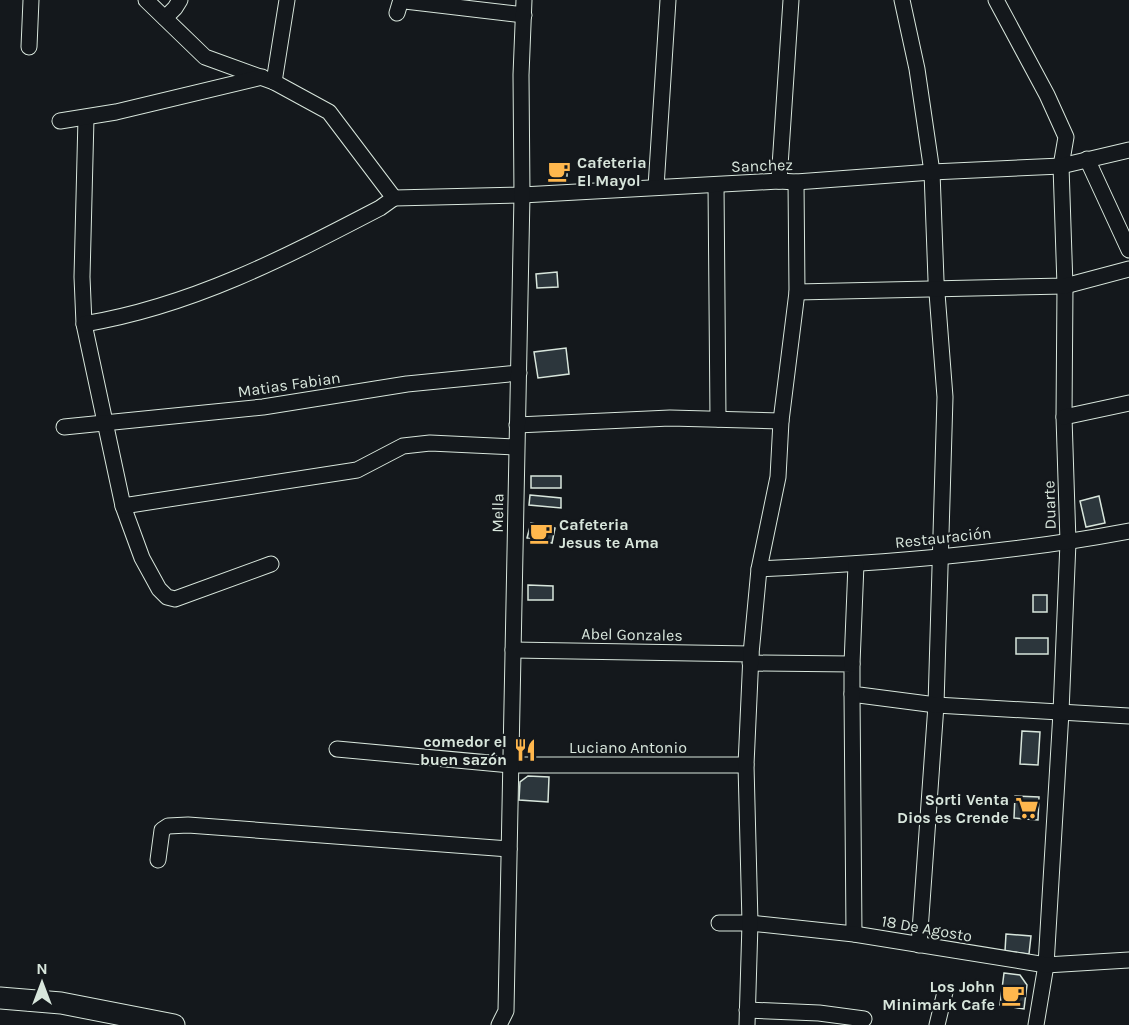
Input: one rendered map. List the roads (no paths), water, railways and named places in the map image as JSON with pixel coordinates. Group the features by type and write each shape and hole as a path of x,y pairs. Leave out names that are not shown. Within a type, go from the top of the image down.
{"main road":[{"path":"0,998 61,1003 174,1025"}],"street":[{"path":"28,47 31,0"},
{"path":"84,324 153,310 258,270 380,208 394,198 329,112 268,80 205,57 146,0"},
{"path":"165,18 180,0"},
{"path":"268,80 287,0"},
{"path":"656,187 668,0"},
{"path":"779,181 791,0"},
{"path":"902,0 917,69 932,172 937,290 945,396 936,705 919,945"},
{"name":"Duarte","path":"996,0 1047,95 1066,137 1062,166 1065,286 1064,417 1068,542 1061,712 1046,965 1036,1025"},
{"path":"397,13 400,3 405,1 524,8"},
{"name":"Mella","path":"499,1025 506,1011 524,8"},
{"path":"60,121 86,118 268,80"},
{"path":"86,118 82,278 84,324 123,506 142,558 159,589 167,597 175,599 271,564"},
{"name":"Sanchez","path":"394,198 522,195 779,181 796,182 932,172 1062,166 1129,150"},
{"path":"1087,159 1129,250"},
{"path":"796,182 797,292 781,421 778,477 759,569 750,658 746,765 750,923 747,1017 819,1013 864,1019"},
{"path":"716,185 718,419"},
{"path":"797,292 1065,286 1129,269"},
{"name":"Matias Fabian","path":"64,427 263,407 407,384 519,373"},
{"path":"1064,417 1129,403"},
{"path":"517,425 670,418 781,421"},
{"path":"123,506 357,470 404,446 429,443 516,447"},
{"name":"Restauración","path":"759,569 856,564 940,556 1068,542 1129,531"},
{"path":"854,934 852,664 856,564"},
{"name":"Abel Gonzales","path":"513,650 852,664"},
{"path":"852,694 936,705 1129,716"},
{"name":"Luciano Antonio","path":"337,749 511,765 746,765"},
{"path":"158,860 162,830 168,826 188,825 509,849"},
{"name":"18 De Agosto","path":"720,923 750,923 854,934 1046,965 1129,960"},
{"path":"937,1025 945,992"}],"place":[{"name":"Cafeteria El Mayol","path":"559,171"},
{"name":"Cafeteria Jesus te Ama","path":"541,533"},
{"name":"comedor el buen sazón","path":"525,750"},
{"name":"Sorti Venta Dios es Crende","path":"1027,808"},
{"name":"Los John Minimark Cafe","path":"1013,995"}]}
